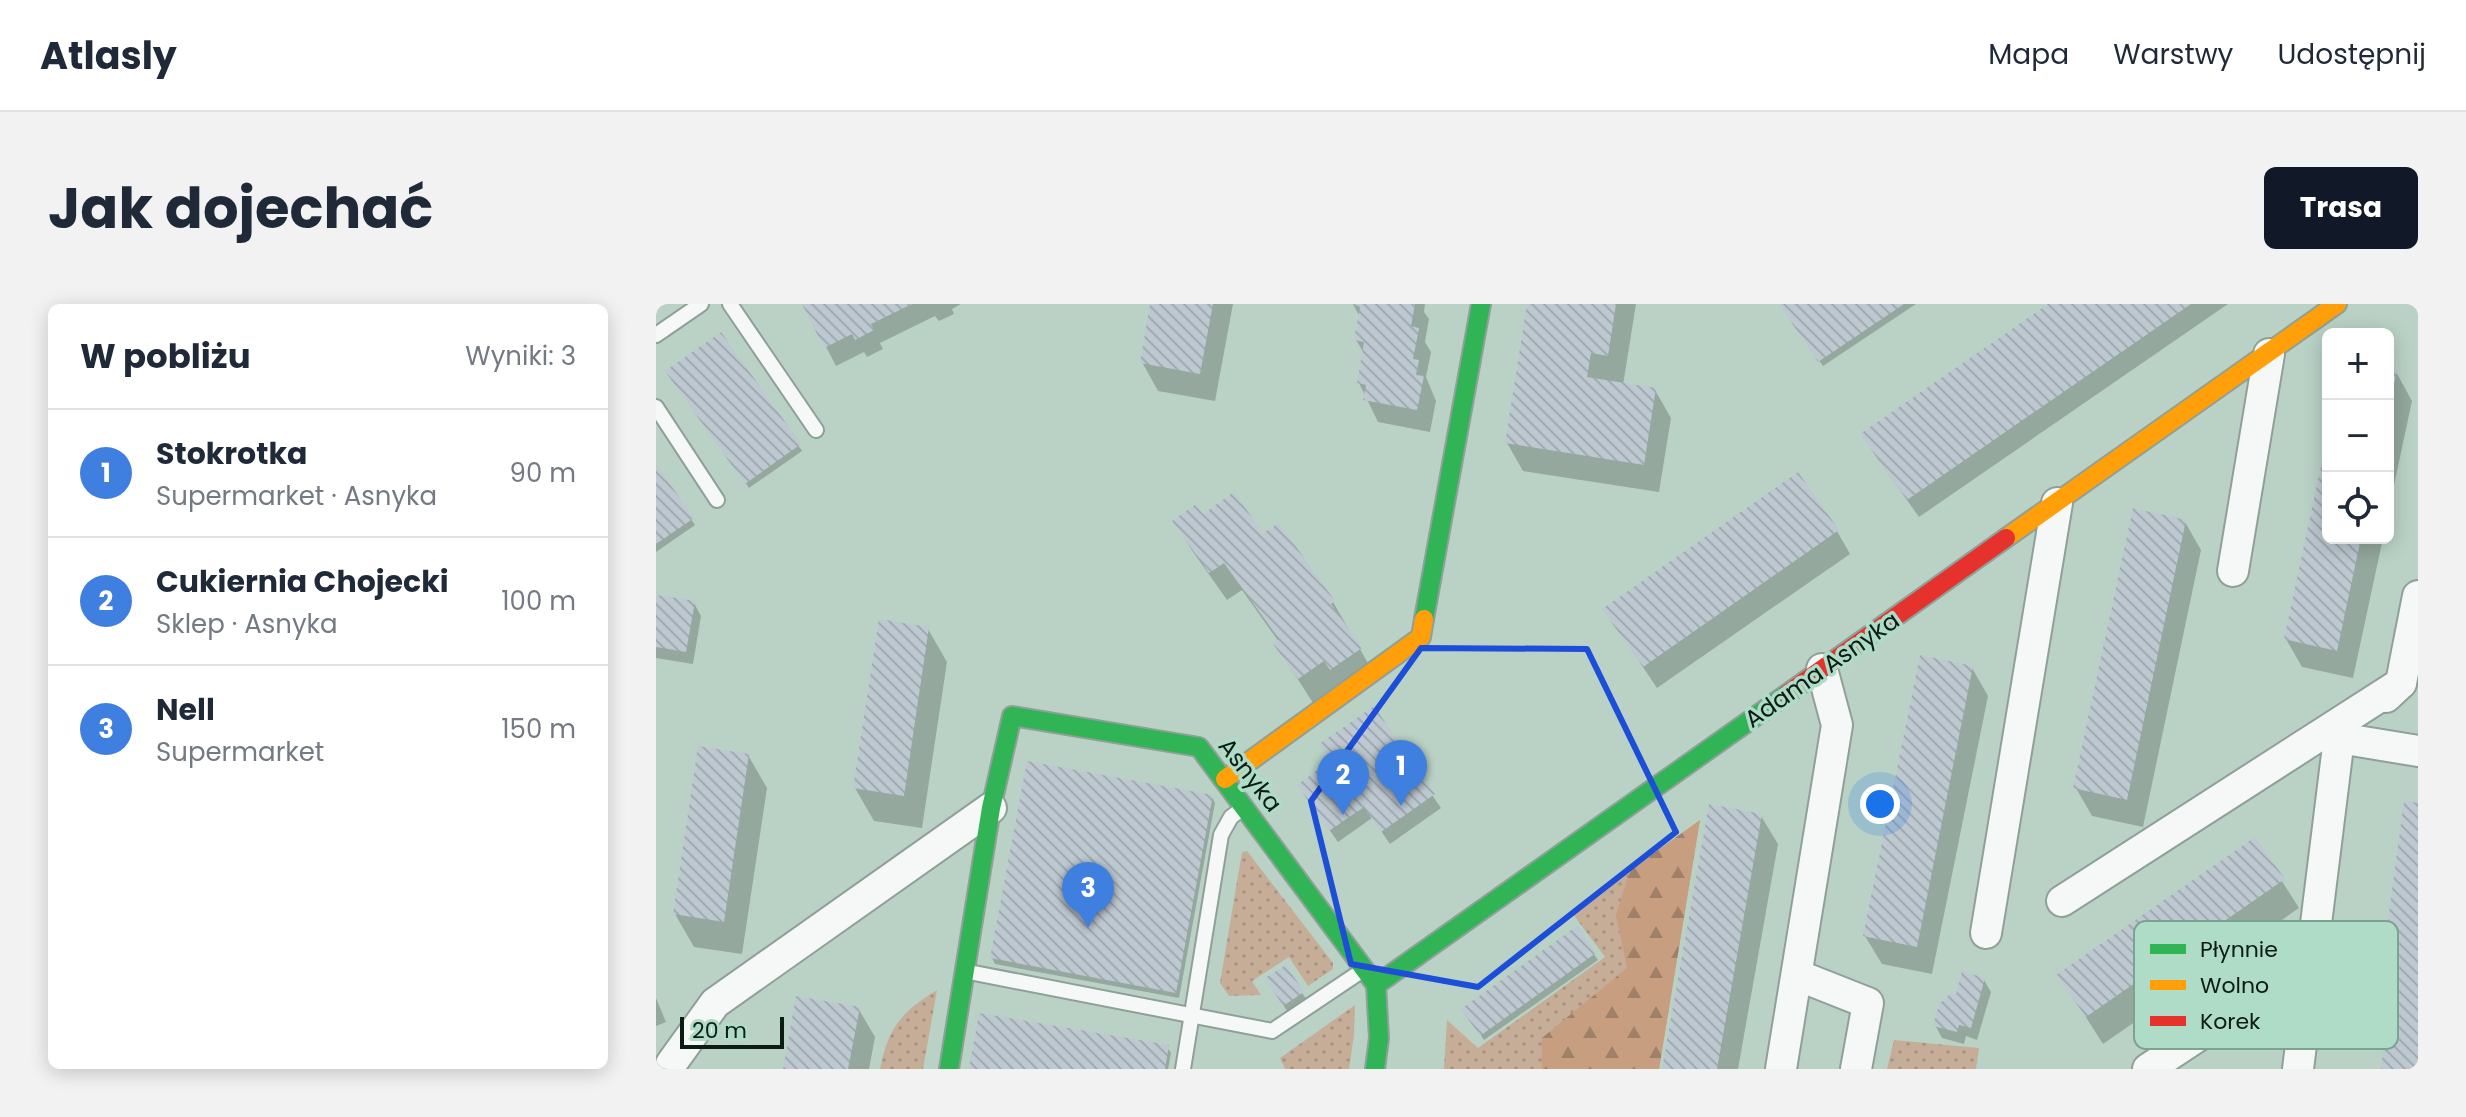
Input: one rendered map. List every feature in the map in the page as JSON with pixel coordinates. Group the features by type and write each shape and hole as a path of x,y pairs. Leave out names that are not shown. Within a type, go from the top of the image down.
{"street":[{"path":"1225,779 1421,637 1481,304"},
{"name":"Adama Asnyka","path":"1376,985 2337,304"},
{"path":"2233,571 2269,354"},
{"path":"1986,933 2057,503"},
{"path":"2318,921 2339,738 2401,683 2418,596"},
{"path":"1781,1069 1837,725 1822,669"},
{"path":"2062,901 2401,683"},
{"name":"Asnyka","path":"991,808 1012,716 1199,747 1376,985"},
{"path":"2339,738 2418,751"},
{"path":"949,1069 991,808"},
{"path":"670,1069 715,1003 991,808"},
{"path":"1797,975 1868,1003 1856,1069"},
{"path":"1375,1069 1379,1054 1376,985"},
{"path":"2148,1069 2178,1049"},
{"path":"2298,1069 2301,1049"}],"lane":[{"path":"656,335 701,304"},
{"path":"730,304 816,430"},
{"path":"656,407 717,500"},
{"path":"1183,1069 1221,835 1231,817 1245,807"},
{"path":"964,972 1272,1031 1364,969"}],"highlighted area":[{"path":"1421,648 1587,649 1676,832 1478,987 1351,964 1311,801"}],"shaded area":[{"path":"1700,820 1659,1069 1444,1069 1447,1020 1478,1048 1605,957 1572,913"},
{"path":"1247,851 1333,963 1333,969 1308,986 1289,957 1252,981 1261,995 1229,996 1220,983 1242,852"},
{"path":"937,990 923,1069 880,1069 887,1042 898,1022"},
{"path":"1355,1005 1349,1069 1285,1069 1280,1058"},
{"path":"1894,1040 1979,1048 1976,1069 1887,1069"}],"green space":[{"path":"1700,820 1659,1069 1542,1069 1542,1038 1627,968 1616,915 1630,870"}],"building":[{"path":"802,304 912,304 871,324 874,330 855,340 852,334 824,348"},
{"path":"1150,304 1213,304 1200,374 1140,363"},
{"path":"1354,304 1415,304 1411,326 1419,328 1413,359 1419,360 1416,375 1424,376 1417,410 1363,400 1366,385 1357,383 1364,342 1354,340 1360,307"},
{"path":"1527,304 1616,304 1608,356 1591,353 1587,377 1656,388 1644,465 1505,443"},
{"path":"1779,304 1904,304 1818,362"},
{"path":"2048,304 2191,304 1907,500 1860,434"},
{"path":"721,332 801,444 745,484 665,371"},
{"path":"2322,461 2322,544 2360,544 2337,651 2284,639"},
{"path":"656,464 694,518 656,544"},
{"path":"1798,472 1839,530 1643,667 1602,609"},
{"path":"1234,492 1263,533 1279,523 1335,601 1331,604 1362,648 1330,670 1324,661 1298,679 1273,644 1279,639 1224,563 1209,573 1172,521 1196,504 1203,514"},
{"path":"2133,508 2186,520 2127,800 2073,788"},
{"path":"656,595 695,601 686,652 656,647"},
{"path":"879,619 929,627 904,796 853,788"},
{"path":"1920,655 1973,666 1917,947 1863,936"},
{"path":"1374,706 1435,794 1381,832 1364,807 1329,831 1297,785 1331,760 1319,744"},
{"path":"698,746 749,754 724,922 673,914"},
{"path":"1027,761 1213,795 1176,993 990,958"},
{"path":"2404,801 2418,803 2418,1069 2381,1069 2384,1049 2398,1049 2398,921 2388,921"},
{"path":"1709,804 1762,814 1717,1069 1662,1069"},
{"path":"2255,837 2285,879 2224,921 2134,921 2134,984 2086,1017 2056,975"},
{"path":"1577,926 1596,953 1480,1036 1461,1009"},
{"path":"1286,965 1304,992 1283,1006 1265,978"},
{"path":"1962,971 1985,978 1971,1028 1959,1025 1957,1032 1933,1026 1939,1004 1950,994 1956,994"},
{"path":"796,996 860,1007 848,1069 783,1069"},
{"path":"979,1013 1169,1045 1165,1069 969,1069"}],"traffic: fast":[{"path":"1424,619 1481,304"},
{"path":"1375,1069 1379,1038 1376,985 1787,694"},
{"path":"949,1069 991,808 1012,716 1199,747 1376,985"}],"traffic: slow":[{"path":"2006,538 2337,304"},
{"path":"1225,779 1421,637 1424,619"}],"traffic: jam":[{"path":"1787,694 2006,538"}],"place":[{"name":"Stokrotka","path":"1401,806"},
{"name":"Cukiernia Chojecki","path":"1343,815"},
{"name":"Nell","path":"1088,928"}]}
